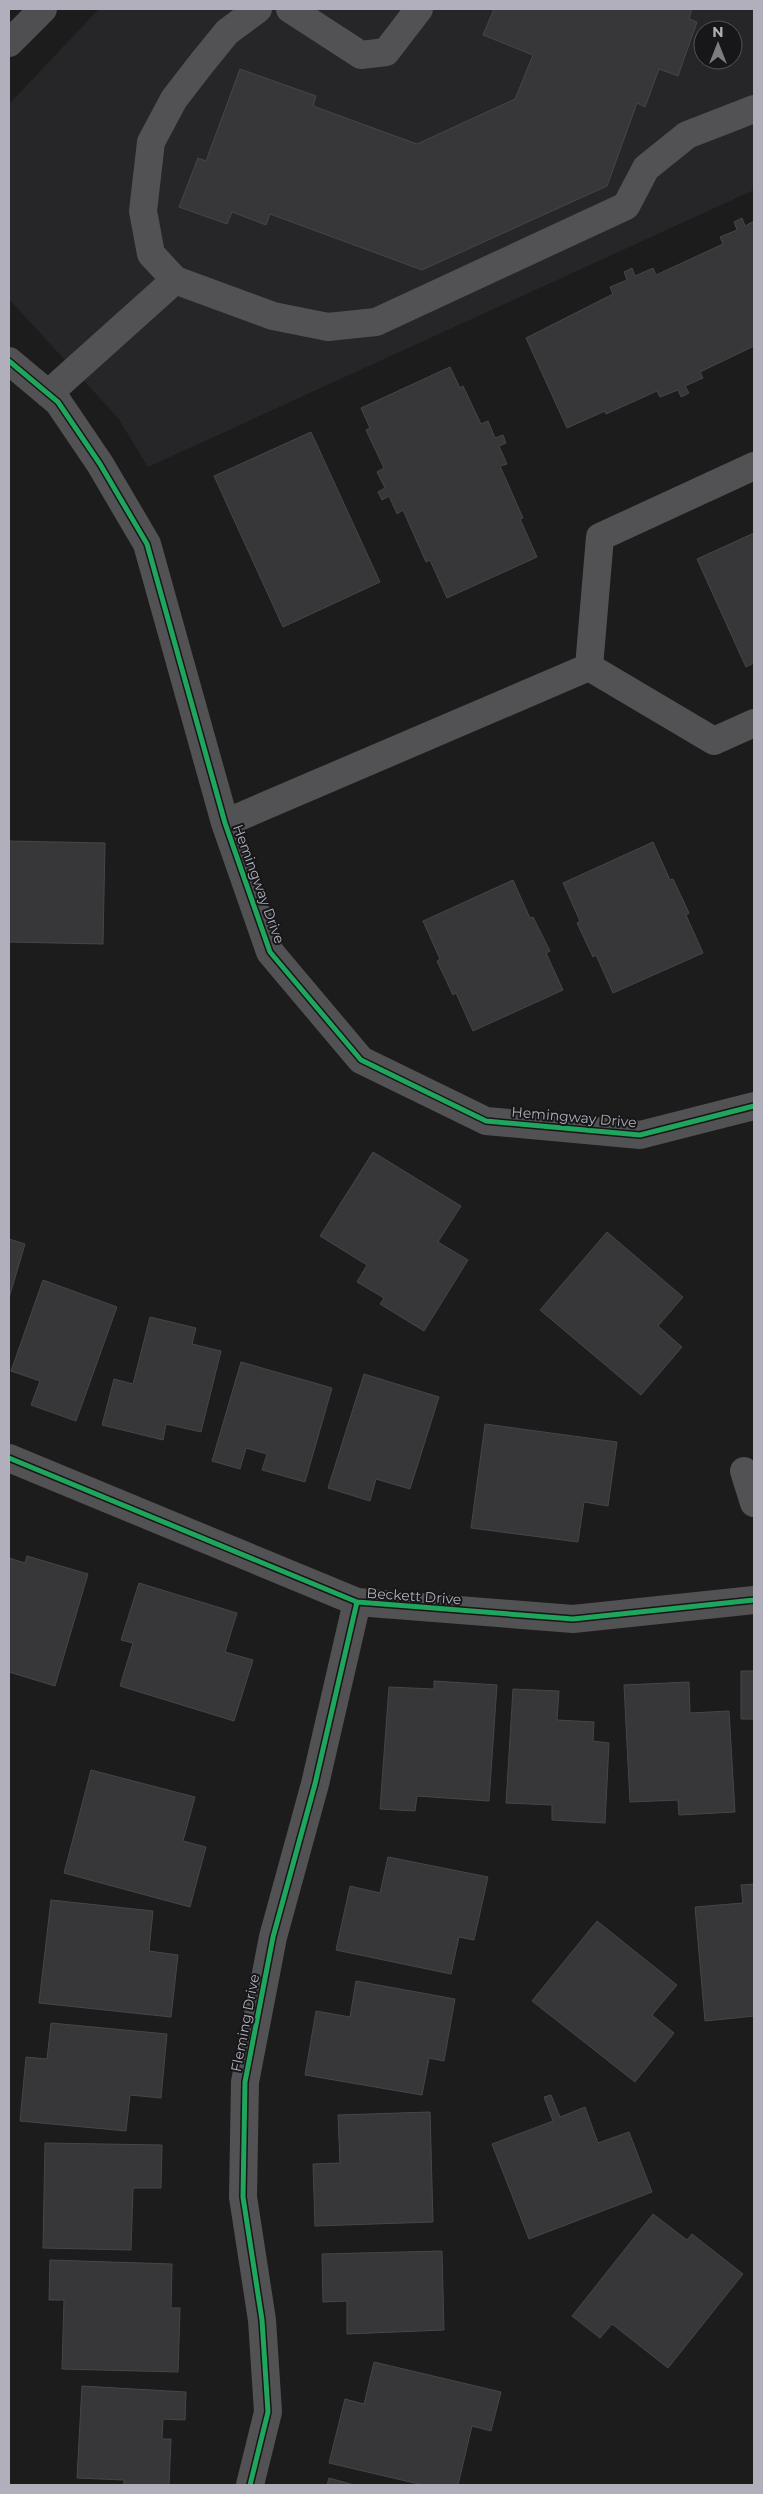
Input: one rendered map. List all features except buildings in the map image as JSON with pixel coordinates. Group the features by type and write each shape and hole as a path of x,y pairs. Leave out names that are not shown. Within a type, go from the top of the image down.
{"main road":[{"path":"9,42 44,9"}],"street":[{"path":"258,9 228,32 174,99 151,142 143,211 151,254 175,280 273,316 328,327 376,322 626,206 646,168 686,135 754,110"},
{"path":"290,9 361,55 386,52 419,9"},
{"path":"48,394 175,280"},
{"name":"Hemingway Drive","path":"9,361 58,402 100,464 147,544 225,823 270,952 361,1060 486,1121 640,1136 754,1106"},
{"path":"589,666 600,537 754,466"},
{"path":"225,823 589,666"},
{"path":"589,666 714,741 754,722"},
{"name":"Beckett Drive","path":"9,1458 358,1602 573,1619 754,1600"},
{"path":"744,1471 754,1503"},
{"name":"Fleming Drive","path":"250,2485 268,2412 262,2320 243,2197 245,2082 273,1937 315,1784 358,1602"}],"shaded area":[{"path":"99,9 754,9 754,190 148,467 118,418 9,299 9,104"}],"cycle path":[{"path":"9,361 58,402 100,464 147,544 225,823 270,952 361,1060 486,1121 640,1135 754,1106"},
{"path":"9,1458 357,1602 573,1619 754,1600"},
{"path":"250,2485 268,2412 262,2320 243,2197 245,2082 273,1937 315,1784 357,1602"}]}
